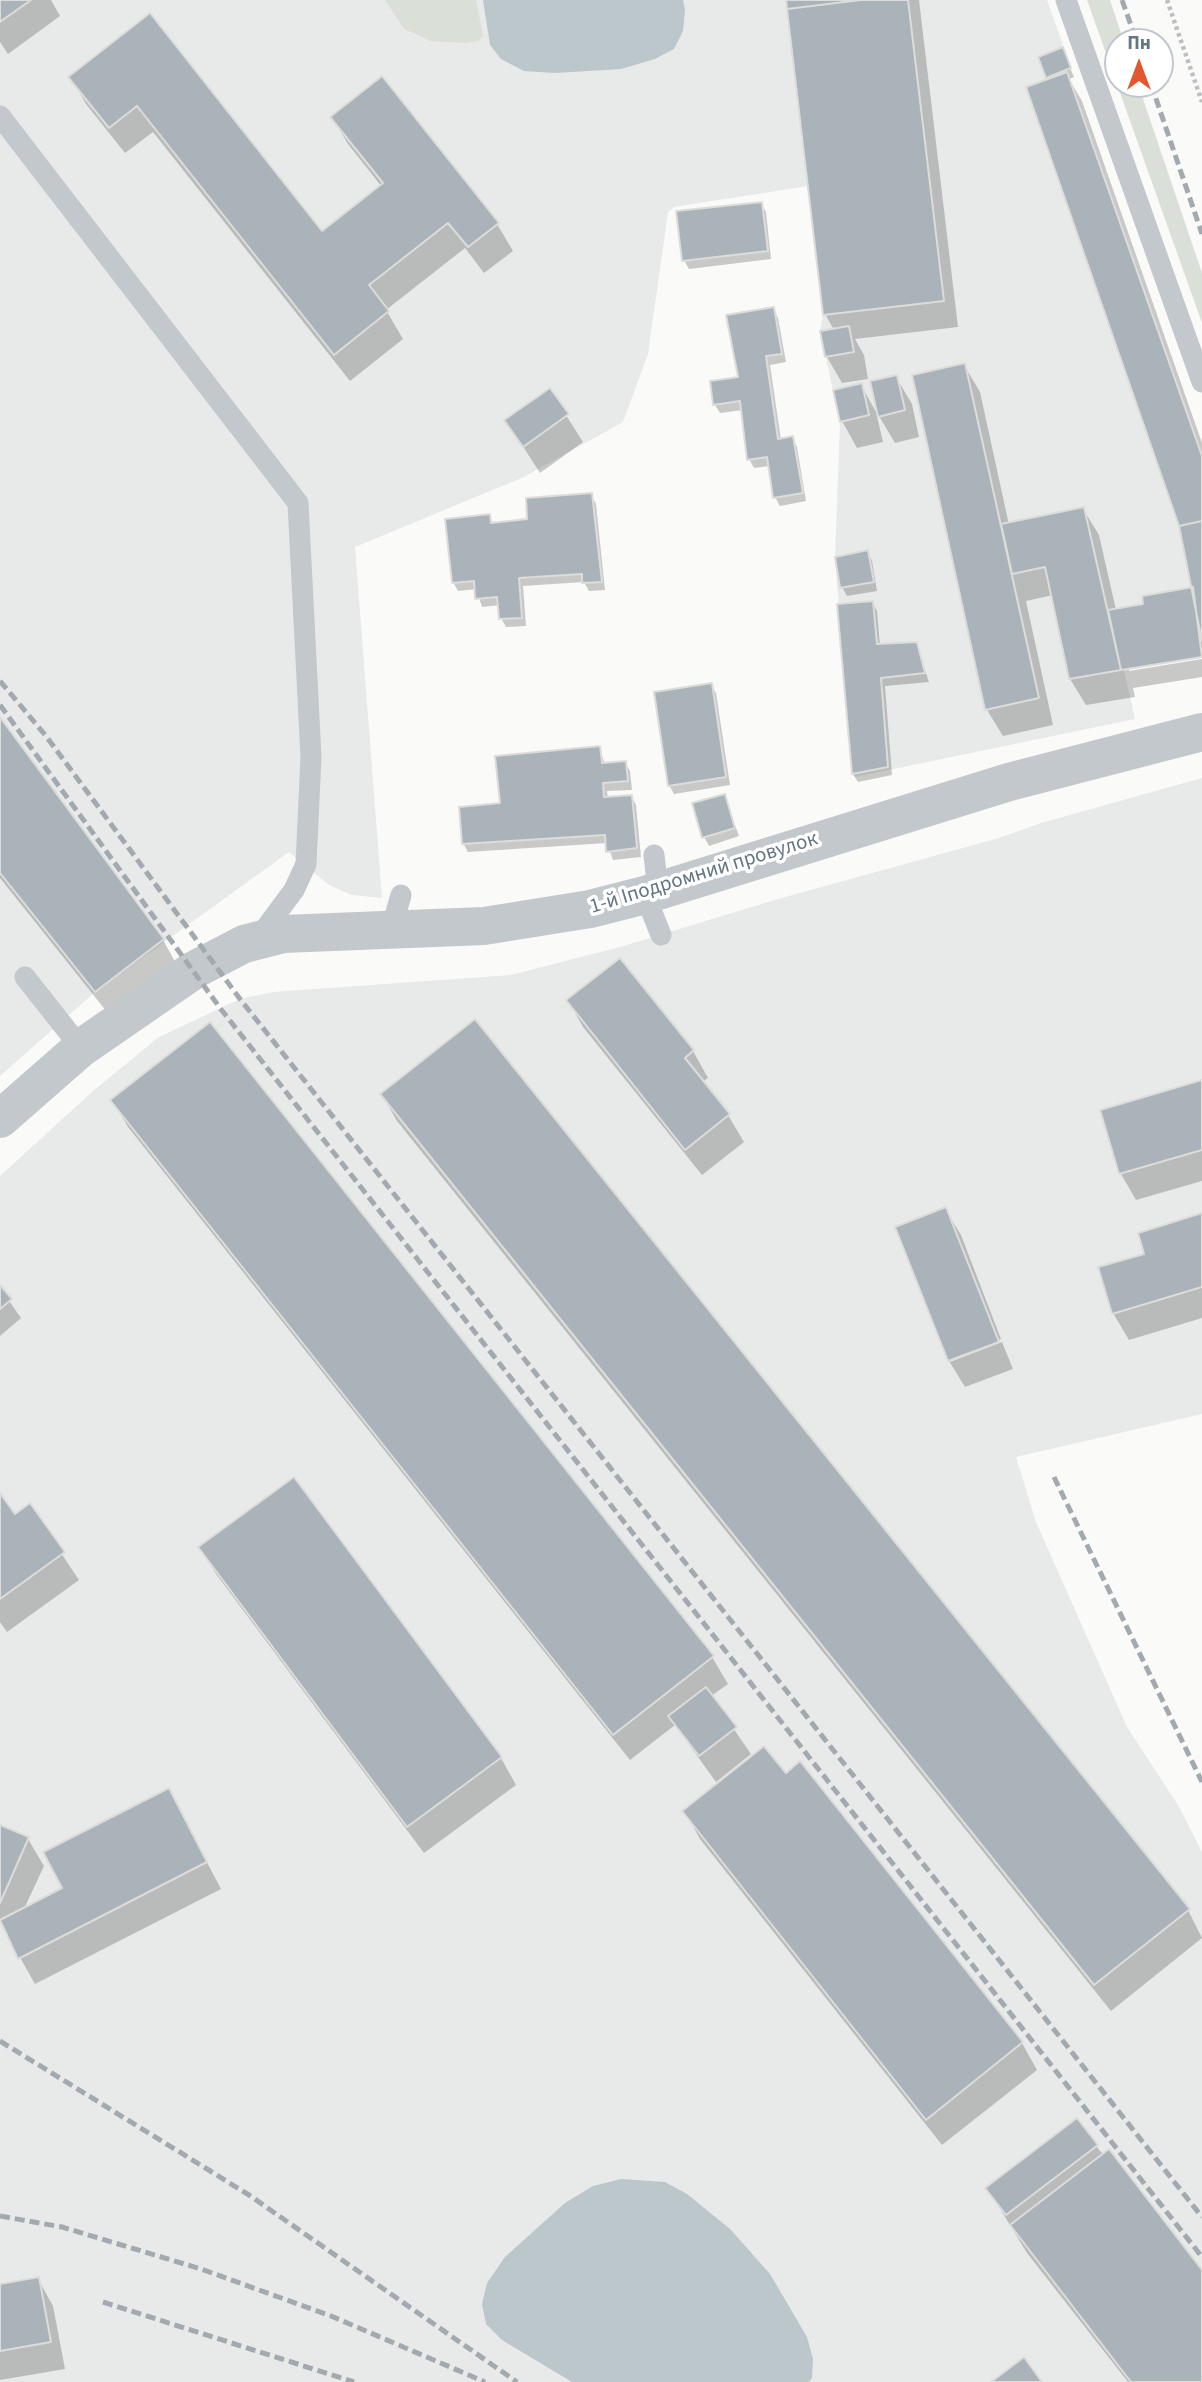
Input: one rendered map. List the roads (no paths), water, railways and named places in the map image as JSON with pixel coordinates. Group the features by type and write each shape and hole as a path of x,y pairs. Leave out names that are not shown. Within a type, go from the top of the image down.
{"street":[{"name":"1-й Іподромний провулок","path":"0,1119 81,1048 194,970 244,944 396,913 484,926 543,919 652,881 1202,732"}],"lane":[{"path":"1066,0 1202,382"},
{"path":"0,116 298,503 311,757 306,864 294,890 265,929 244,944"},
{"path":"652,881 661,935"},
{"path":"25,977 81,1048"}],"railway":[{"path":"1122,0 1132,28"},
{"path":"1156,98 1202,234"},
{"path":"0,681 46,736 240,999 1202,2217"},
{"path":"0,705 220,1008 1202,2257"},
{"path":"1054,1477 1202,1782"},
{"path":"0,2041 249,2195 517,2382"},
{"path":"0,2216 62,2227 201,2269 331,2316 485,2382"},
{"path":"103,2302 354,2382"}]}
